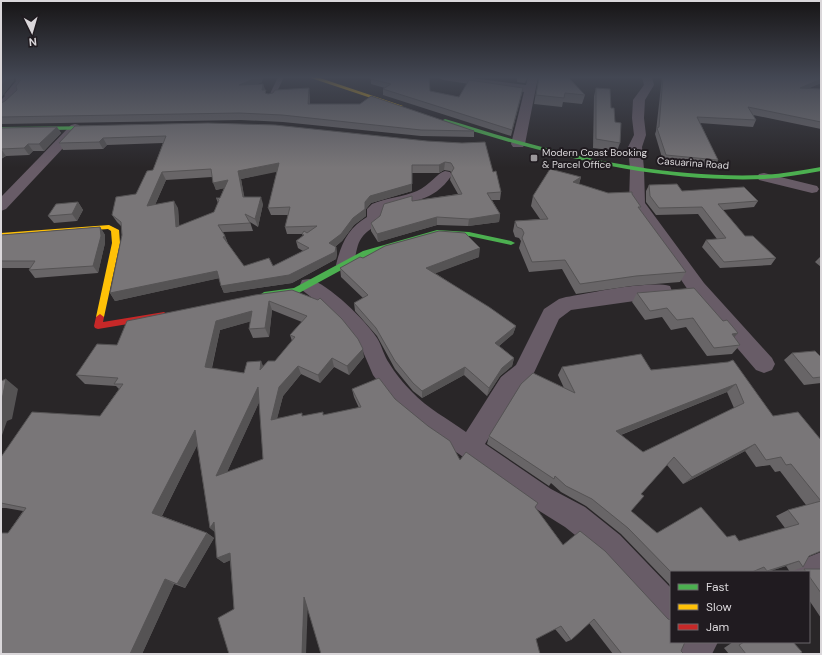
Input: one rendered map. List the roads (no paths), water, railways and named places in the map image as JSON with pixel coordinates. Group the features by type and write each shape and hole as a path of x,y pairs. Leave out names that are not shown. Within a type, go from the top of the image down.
{"street":[{"path":"404,108 411,110"},
{"path":"518,144 526,108"},
{"path":"638,108 640,135 635,147 637,169 637,203 697,288 764,364"},
{"name":"Casuarina Road","path":"433,117 501,140 562,156 637,169 716,176 764,177 821,169"},
{"path":"1,129 113,127"},
{"path":"1,206 75,128"},
{"path":"483,143 501,140"},
{"path":"790,174 818,191"},
{"path":"345,265 351,240 362,226 375,219 375,209 377,207 422,194 439,185 445,175"},
{"path":"764,177 818,191"},
{"path":"1,236 109,227 115,230 116,243 98,326 173,312"},
{"path":"254,296 296,291 366,253 437,232 469,234 511,243"},
{"path":"309,285 336,306 352,322 369,343 381,369 404,398 425,417 542,498 575,517 610,545 670,609"},
{"path":"470,448 486,419 509,384 524,371 551,314 566,304 631,294 697,288"},
{"path":"808,571 821,566"},
{"path":"688,654 701,643"},
{"path":"703,643 710,654"}],"place":[{"name":"Modern Coast Booking & Parcel Office","path":"534,158"}]}
